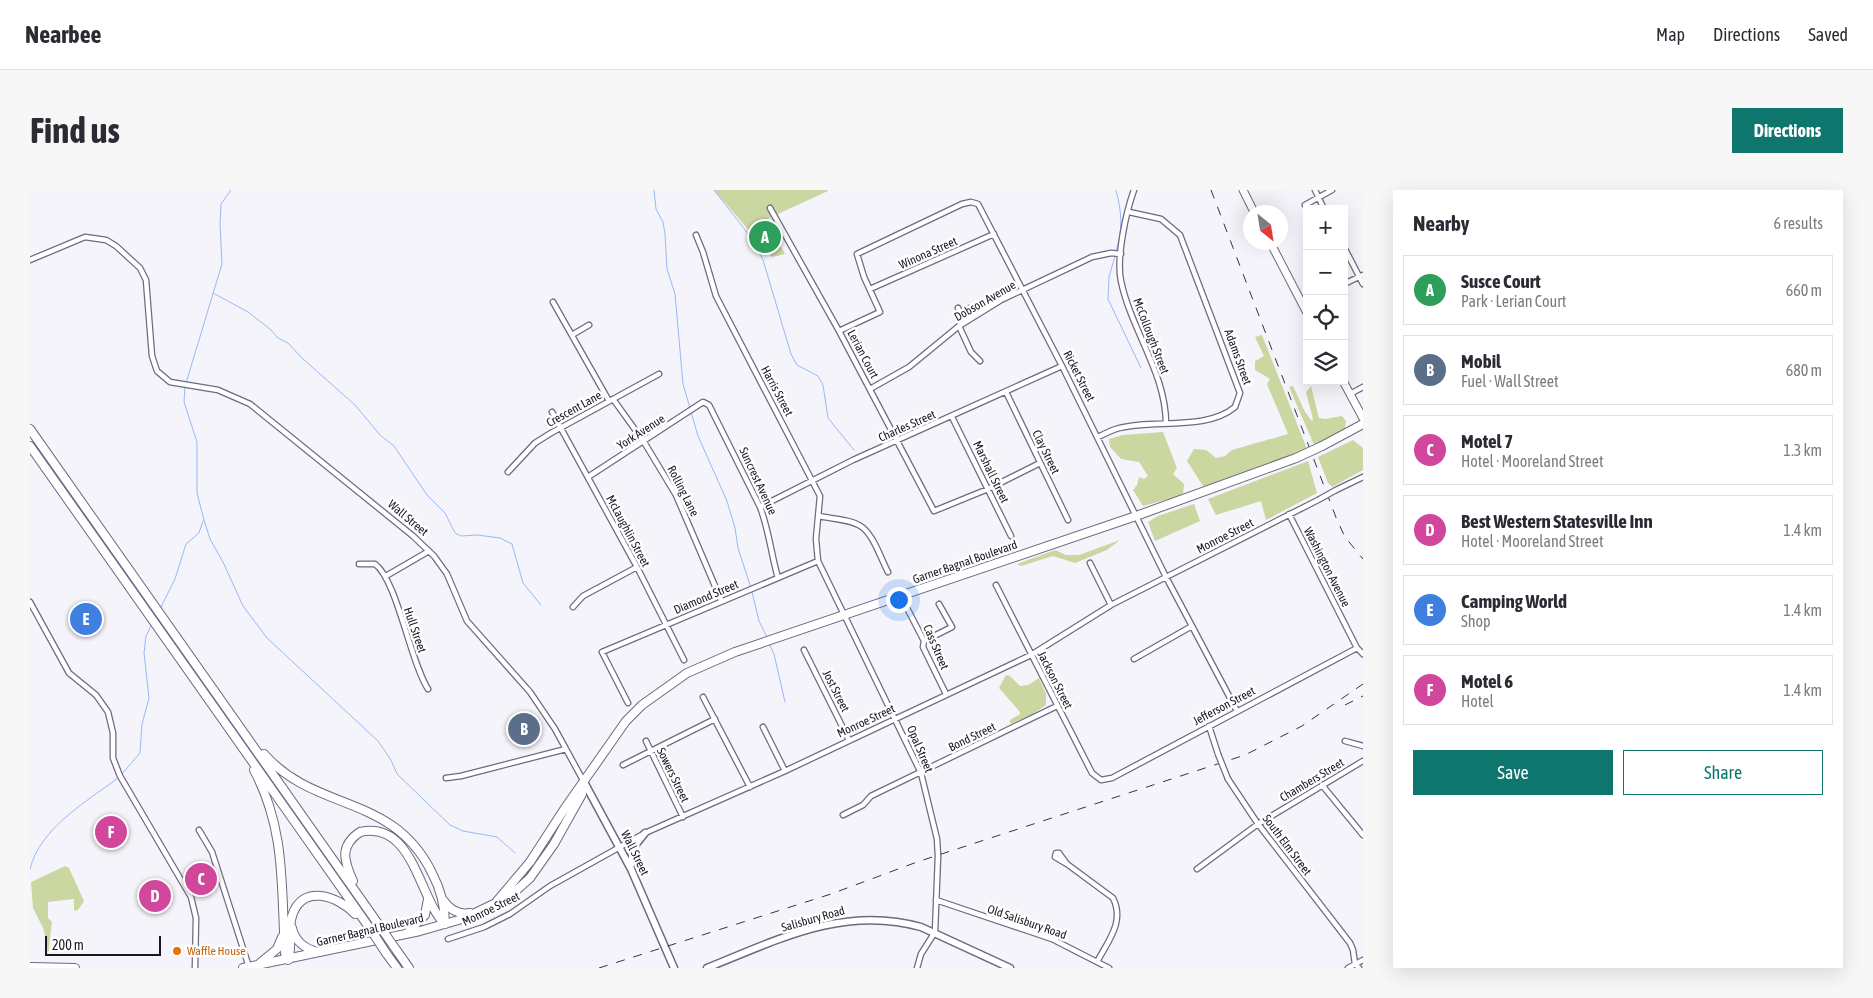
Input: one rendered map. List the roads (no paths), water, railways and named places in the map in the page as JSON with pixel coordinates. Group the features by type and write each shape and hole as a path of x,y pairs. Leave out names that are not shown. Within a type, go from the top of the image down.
{"highway":[{"name":"Garner Bagnal Boulevard","path":"246,968 444,924 477,912 497,900 530,862 564,808 626,721 642,705 672,683 701,666 735,652 846,616 1136,516 1296,458 1363,424"},
{"path":"30,430 409,968"},
{"path":"30,446 397,968"},
{"path":"203,675 262,752 288,777 326,796 383,818 404,835 429,866 446,904 459,913 477,912"},
{"path":"218,712 259,779 276,823 282,860 285,953 288,960"},
{"path":"359,896 343,855 352,838 370,830 388,836 400,847 415,867 438,918 444,924"},
{"path":"405,934 419,923 425,915 428,906 426,890"},
{"path":"288,960 292,916 301,901 319,894 339,900 370,930"},
{"path":"443,898 444,924"},
{"path":"291,924 299,942 307,949 320,953"},
{"path":"246,968 262,962 271,956 277,949 284,930"},
{"path":"30,967 76,968"}],"main road":[{"path":"1243,190 1250,205"},
{"path":"1275,250 1303,300"},
{"path":"1345,385 1363,418"}],"street":[{"name":"McCollough Street","path":"1134,190 1121,254 1120,280 1164,396 1166,424"},
{"path":"1315,190 1322,205"},
{"path":"1306,205 1332,190"},
{"name":"Ricket Street","path":"870,290 857,254 962,204 971,202 978,204 1024,290 1166,577 1237,711"},
{"name":"Lerian Court","path":"770,208 839,331 934,511 988,490"},
{"name":"Adams Street","path":"1098,437 1117,428 1209,418 1229,412 1239,401 1240,393 1180,235 1161,219 1129,212"},
{"name":"Winona Street","path":"870,290 994,234"},
{"name":"Harris Street","path":"696,235 716,296 820,496 816,539 818,561"},
{"name":"Wall Street","path":"30,260 85,237 106,240 116,246 140,268 146,280 152,356 157,372 163,378 178,384 218,390 250,404 429,551 447,574 467,621 530,692 566,749 620,846 674,968"},
{"path":"1346,250 1361,276 1363,284"},
{"name":"Dobson Avenue","path":"870,389 909,367 959,326 994,304 1101,254 1121,254"},
{"path":"1348,282 1361,276"},
{"path":"839,331 880,312 870,290"},
{"name":"Rolling Lane","path":"553,302 611,400 644,442 679,501 722,600"},
{"path":"958,308 962,319"},
{"path":"970,308 972,312 962,319 959,326 971,352 980,361"},
{"path":"572,335 589,325"},
{"name":"Charles Street","path":"760,507 853,460 898,442 1062,366"},
{"name":"Crescent Lane","path":"508,472 535,443 659,374"},
{"path":"1350,394 1363,387"},
{"name":"Clay Street","path":"1006,392 1068,520"},
{"name":"York Avenue","path":"588,478 703,402"},
{"name":"Suncrest Avenue","path":"703,402 712,409 760,507 767,524 770,550 778,578"},
{"name":"McLaughlin Street","path":"552,412 637,567 684,660"},
{"name":"Marshall Street","path":"952,417 1012,536"},
{"path":"988,490 1040,463"},
{"name":"Monroe Street","path":"448,939 484,927 510,914 550,886 645,833 785,771 1031,654 1111,605 1363,477"},
{"name":"Washington Avenue","path":"1290,514 1357,648 1363,654"},
{"path":"819,516 853,523 862,527 868,534 888,572"},
{"path":"359,564 376,564 386,576 429,551"},
{"name":"Diamond Street","path":"628,703 602,652 818,561"},
{"name":"Opal Street","path":"818,561 896,718 921,773 936,839 935,932"},
{"path":"1090,563 1111,605"},
{"path":"573,607 583,596 637,567"},
{"name":"Hull Street","path":"386,576 413,654 428,689"},
{"name":"Jackson Street","path":"996,585 1092,772 1101,780"},
{"path":"30,602 69,672 103,703 111,720 116,769 191,897 196,918 195,968"},
{"path":"924,640 952,627 940,604"},
{"name":"Cass Street","path":"907,608 924,640 922,647 946,694"},
{"path":"1134,659 1192,626"},
{"name":"Jefferson Street","path":"1101,780 1112,778 1357,648"},
{"name":"Jost Street","path":"804,650 849,740"},
{"path":"703,697 750,787"},
{"name":"Bond Street","path":"843,815 861,806 871,796 1057,706"},
{"path":"623,764 714,720"},
{"name":"South Elm Street","path":"1209,726 1228,778 1258,824 1350,943 1353,950 1354,964"},
{"path":"763,727 785,771"},
{"name":"Sowers Street","path":"646,741 683,817"},
{"path":"1345,741 1363,746"},
{"path":"446,778 566,749"},
{"name":"Chambers Street","path":"1197,869 1258,824 1363,761"},
{"path":"1322,786 1363,835"},
{"path":"199,830 212,852 246,968"},
{"path":"631,869 633,848 645,833"},
{"path":"1067,864 1113,898 1116,904 1117,926 1097,962"},
{"name":"Old Salisbury Road","path":"936,900 1052,939 1109,968"},
{"name":"Salisbury Road","path":"706,968 799,932 855,919 906,922 935,932 1010,968"},
{"path":"917,968 921,954 935,932"},
{"path":"1348,968 1363,960"},
{"path":"1354,964 1359,968"}],"waterway":[{"path":"186,383 222,264 221,204 231,190"},
{"path":"654,190 656,209 663,222 665,234 667,269 675,294 683,384 698,436 727,501 735,528 738,548 751,588"},
{"path":"714,190 749,235 763,260 791,354 797,365 818,376 823,385 828,418 854,450"},
{"path":"1116,190 1121,221 1116,252"},
{"path":"1115,256 1109,277 1108,299 1141,368"},
{"path":"213,293 248,312 270,329 278,338 288,343 302,358 355,405 380,435 394,446 427,495 445,513 455,533 461,536 477,535 500,538 512,544 523,583 541,605"},
{"path":"185,387 184,402 197,442 197,493 204,520 210,539 243,606 267,638 378,741 391,760 397,774 450,825 463,831 497,837 515,853"},
{"path":"160,609 175,579 186,544 199,533 203,521"},
{"path":"752,592 759,621 767,637"},
{"path":"121,775 140,753 142,724 149,698 144,653 146,636 152,624"},
{"path":"769,643 774,654 785,702"},
{"path":"30,869 35,854 54,829 66,817 118,778"}],"railway":[{"path":"1211,190 1337,520 1345,537 1363,559"},
{"path":"599,968 831,894 917,862 1245,755 1302,726 1363,684"},
{"path":"1345,705 1363,696"}],"place":[{"name":"Susce Court","path":"765,237"},
{"name":"Camping World","path":"86,619"},
{"name":"Mobil","path":"524,729"},
{"name":"Motel 6","path":"111,832"},
{"name":"Motel 7","path":"201,879"},
{"name":"Best Western Statesville Inn","path":"155,896"},
{"name":"Waffle House","path":"177,951"}]}
